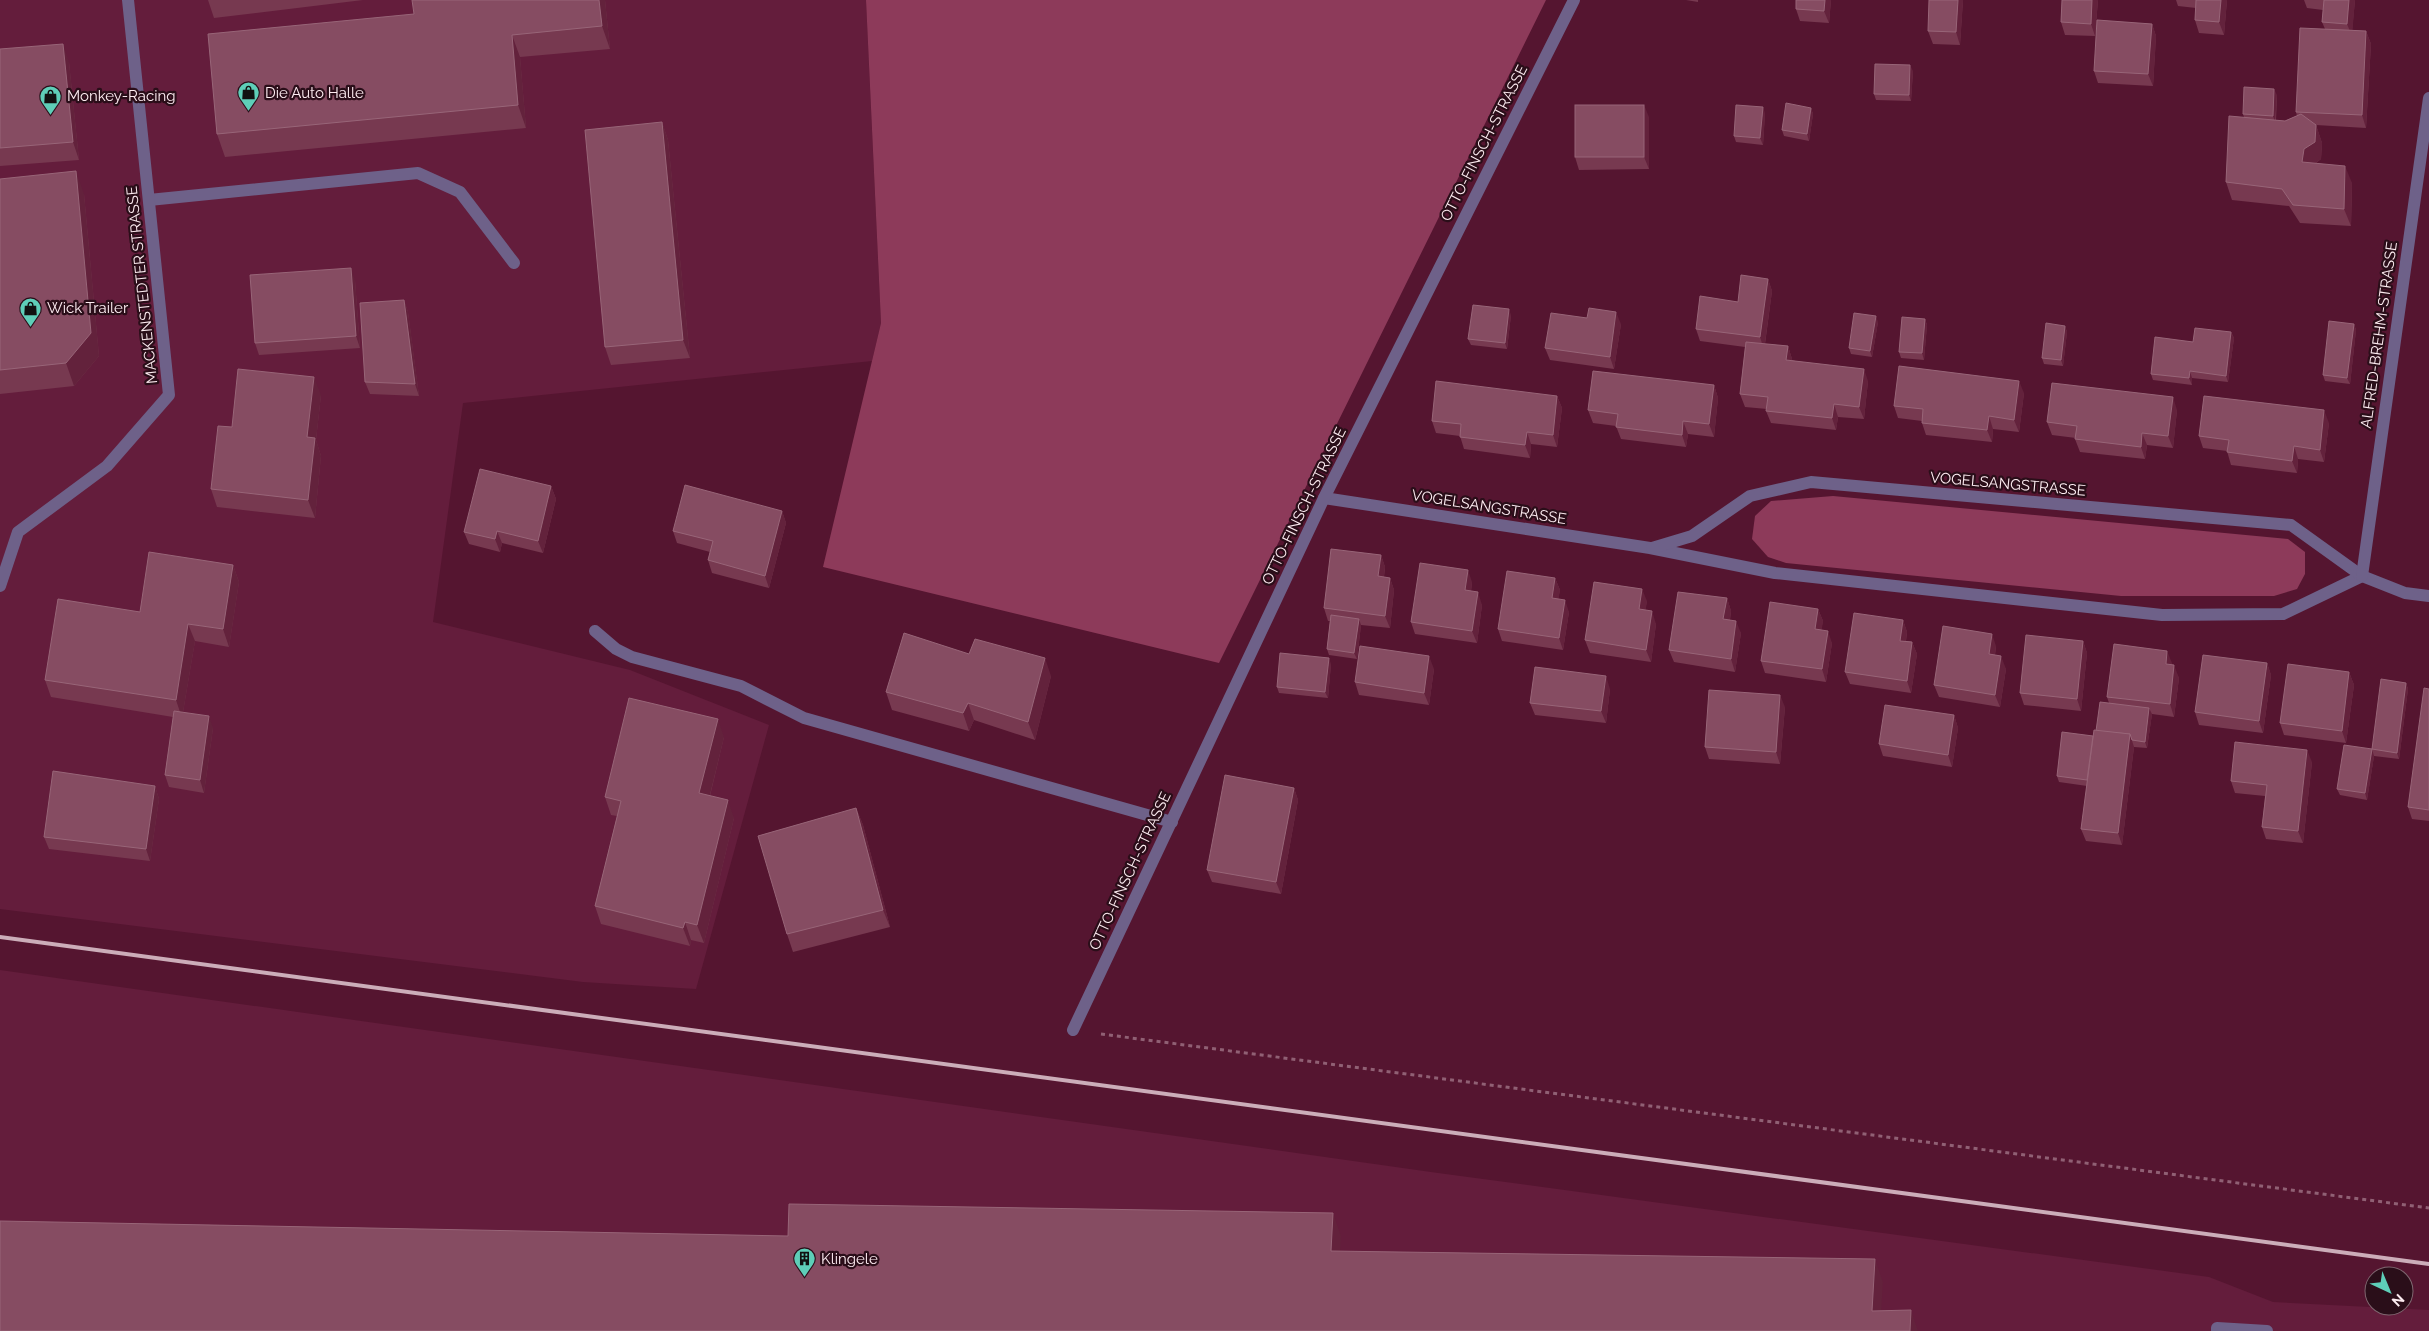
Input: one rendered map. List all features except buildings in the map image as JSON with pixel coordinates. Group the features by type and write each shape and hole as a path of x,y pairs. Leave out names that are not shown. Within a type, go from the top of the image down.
{"street":[{"name":"MACKENSTEDTER STRASSE","path":"0,586 18,532 107,466 170,395 128,0"},
{"name":"OTTO-FINSCH-STRASSE","path":"1073,1030 1324,498 1574,0"},
{"name":"ALFRED-BREHM-STRASSE","path":"2362,576 2429,98"},
{"path":"149,200 418,173 460,192 514,263"},
{"name":"VOGELSANGSTRASSE","path":"1650,548 1692,536 1750,496 1811,482 2291,525 2362,576 2405,593 2429,596"},
{"name":"VOGELSANGSTRASSE","path":"1324,498 1650,548 1775,573 2162,615 2283,614 2362,576"},
{"path":"595,631 616,649 632,657 741,686 804,718 1172,822"},
{"path":"2217,1331 2217,1328 2267,1331"}],"path":[{"path":"1073,1030 2429,1208"}],"shaded area":[{"path":"0,0 866,0 881,323 872,361 463,403 433,622 630,670 769,725 696,989 583,982 0,909"},
{"path":"866,0 1546,0 1219,663 823,567 881,323"},
{"path":"1833,496 2288,539 2305,552 2305,574 2297,589 2274,596 2121,596 1786,563 1768,557 1752,539 1755,516 1771,501"},
{"path":"0,970 1438,1173 2209,1277 2273,1302 2364,1307 2364,1316 2414,1316 2414,1309 2429,1310 2429,1331 0,1331"}],"railway":[{"path":"0,937 2429,1264"}],"place":[{"name":"Die Auto Halle","path":"249,112"},
{"name":"Monkey-Racing","path":"51,115"},
{"name":"Wick Trailer","path":"31,327"},
{"name":"Klingele","path":"805,1278"}]}
